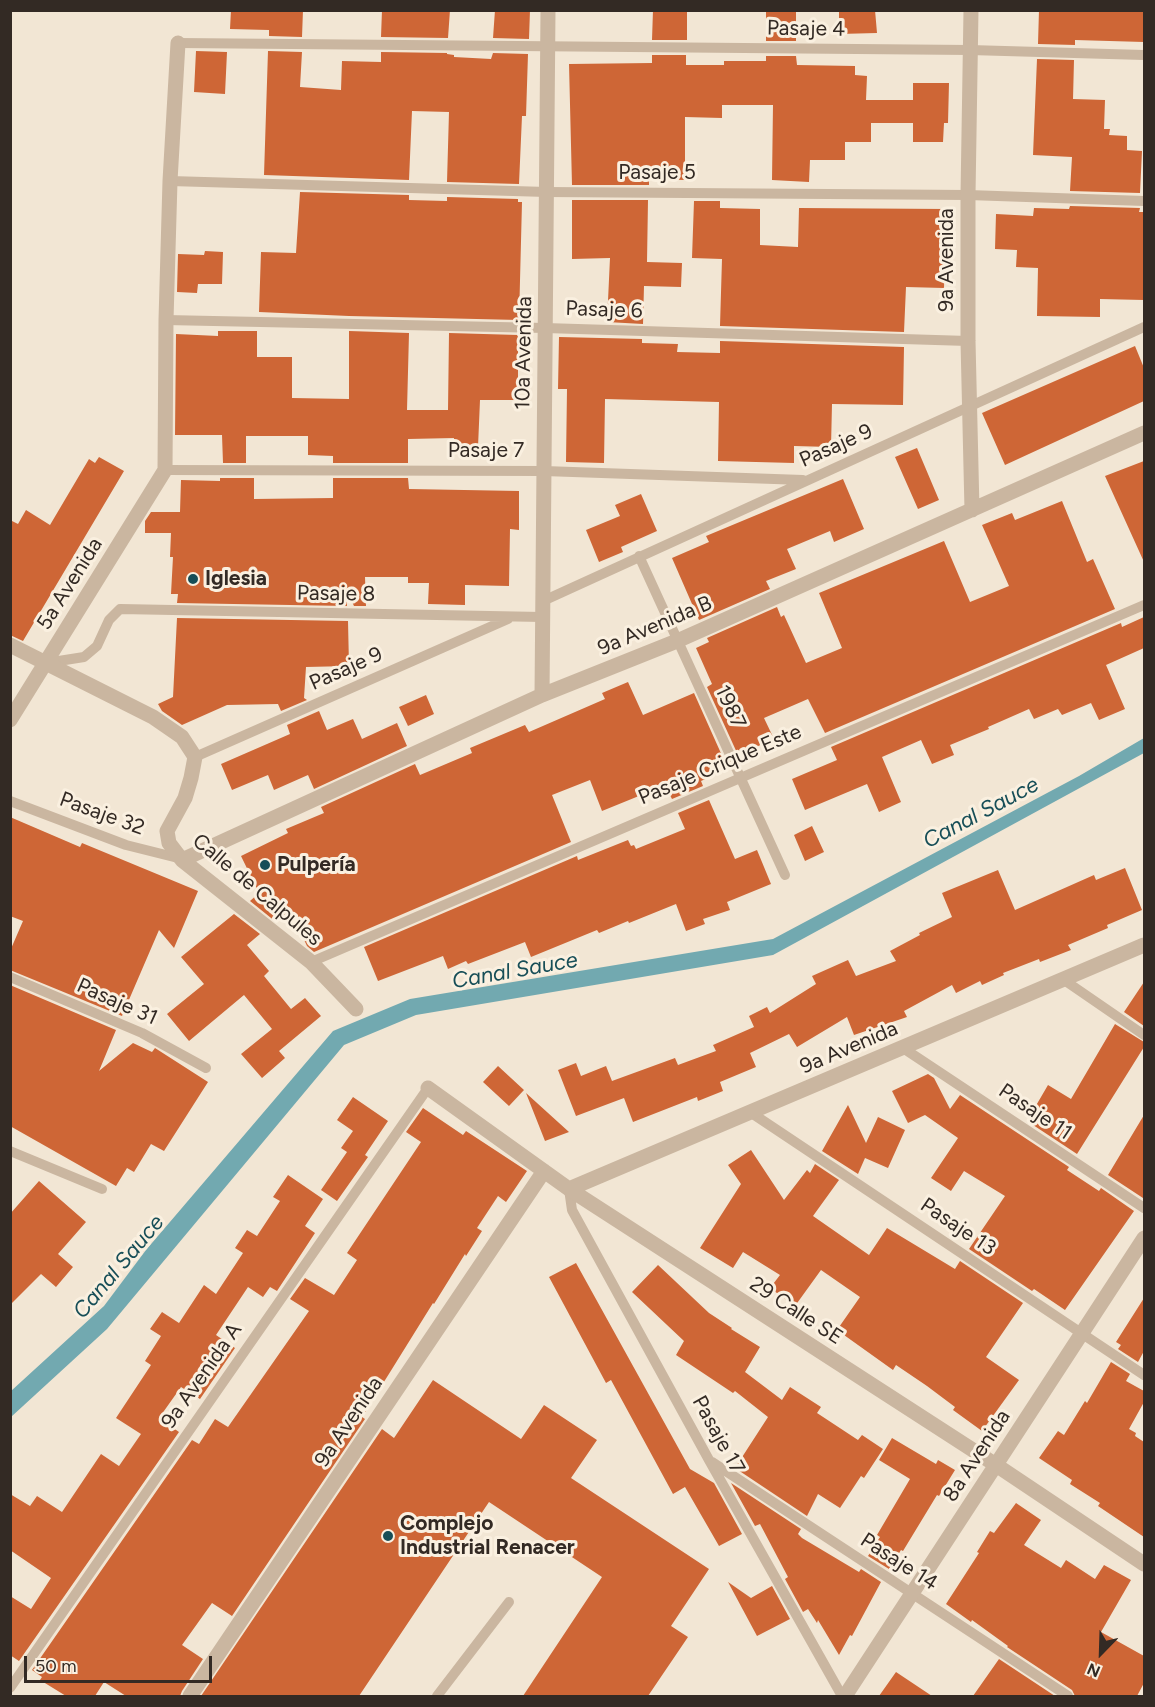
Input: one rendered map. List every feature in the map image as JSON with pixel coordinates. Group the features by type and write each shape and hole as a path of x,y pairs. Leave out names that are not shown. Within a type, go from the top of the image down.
{"street":[{"name":"10a Avenida","path":"542,695 548,10"},
{"name":"9a Avenida","path":"971,10 968,341 972,510"},
{"path":"165,470 170,182 178,43"},
{"name":"9a Avenida B","path":"182,860 542,695 678,640 1144,434"},
{"name":"5a Avenida","path":"10,720 165,470"},
{"path":"10,645 153,717 182,737 195,757"},
{"name":"Calle de Calpules","path":"195,757 185,798 167,831 169,843 182,860 311,962 356,1009"},
{"name":"9a Avenida","path":"569,1189 1144,945"},
{"name":"29 Calle SE","path":"428,1088 569,1189 996,1465 1144,1564"},
{"name":"9a Avenida","path":"190,1696 544,1171"},
{"name":"8a Avenida","path":"844,1696 1144,1238"}],"lane":[{"name":"Pasaje 4","path":"178,43 970,50 1144,55"},
{"name":"Pasaje 5","path":"170,182 547,192 968,195 1144,201"},
{"name":"Pasaje 6","path":"166,320 545,328 968,341"},
{"name":"Pasaje 9","path":"543,601 1144,327"},
{"name":"Pasaje 7","path":"165,470 544,471 807,480"},
{"name":"1987","path":"639,556 785,875"},
{"name":"Pasaje Crique Este","path":"311,962 1144,605"},
{"name":"Pasaje 8","path":"45,663 84,657 97,646 109,620 120,609 542,617"},
{"name":"Pasaje 9","path":"195,757 513,617"},
{"name":"Pasaje 32","path":"10,801 126,846 182,860"},
{"name":"Pasaje 31","path":"10,977 142,1033 206,1068"},
{"path":"1064,980 1144,1035"},
{"name":"Pasaje 11","path":"903,1048 1144,1208"},
{"name":"9a Avenida A","path":"10,1688 428,1088"},
{"name":"Pasaje 13","path":"750,1112 1144,1375"},
{"path":"10,1151 102,1189"},
{"name":"Pasaje 17","path":"569,1189 572,1210 709,1460 844,1696"},
{"name":"Pasaje 14","path":"709,1460 1068,1696"},
{"path":"437,1696 509,1602"}],"water":[{"path":"1144,738 1144,753 773,955 416,1015 344,1045 107,1329 11,1417 11,1391 104,1306 146,1250 333,1031 410,999 773,939 1079,776"}],"building":[{"path":"231,10 303,10 302,37 269,36 269,30 230,29"},
{"path":"382,10 450,10 448,38 381,37"},
{"path":"495,10 530,10 529,39 493,38"},
{"path":"653,10 687,10 687,40 652,40"},
{"path":"766,10 796,10 796,41 766,41"},
{"path":"839,10 875,10 877,33 839,34"},
{"path":"1039,10 1144,10 1144,42 1075,40 1075,45 1038,44"},
{"path":"196,51 227,52 225,94 194,92"},
{"path":"268,51 302,52 300,87 341,90 342,61 381,62 381,52 447,53 454,57 491,59 493,53 528,54 526,116 522,116 519,184 447,182 449,112 412,111 409,180 264,175"},
{"path":"652,55 686,55 686,65 724,65 724,61 766,61 766,56 796,56 797,65 855,66 855,75 867,76 866,100 913,100 913,83 949,83 948,123 944,123 943,142 913,142 913,123 871,123 871,142 845,142 845,160 810,160 809,182 772,180 773,105 722,105 722,118 685,117 685,180 649,179 649,185 572,185 569,64 652,63"},
{"path":"1037,59 1074,60 1073,99 1105,100 1104,129 1110,129 1109,135 1127,136 1127,150 1142,151 1140,193 1070,191 1072,157 1033,155"},
{"path":"300,192 409,195 409,200 447,201 447,197 518,199 518,202 522,202 519,320 259,312 261,252 296,253"},
{"path":"572,200 648,200 647,262 682,263 681,287 644,286 643,324 607,322 610,258 572,259"},
{"path":"694,201 720,201 720,208 760,209 760,245 798,247 799,208 946,209 944,288 906,287 904,332 720,326 722,259 692,258"},
{"path":"1070,206 1140,208 1139,212 1144,212 1144,300 1100,299 1100,317 1037,316 1038,268 1016,267 1017,250 995,249 996,214 1033,216 1034,208 1069,209"},
{"path":"205,251 223,252 222,284 198,284 197,293 177,292 178,254 204,255"},
{"path":"218,331 257,331 257,357 292,357 292,398 349,399 349,331 409,333 407,410 448,410 449,333 518,335 518,400 480,400 478,447 453,446 454,438 408,439 408,463 333,463 333,456 308,455 308,436 246,436 246,463 223,463 222,435 175,435 176,334 218,336"},
{"path":"559,337 642,339 642,343 678,344 677,352 720,353 720,341 904,347 903,405 832,404 831,447 794,446 794,463 718,461 719,402 605,399 604,463 566,462 567,389 558,389"},
{"path":"1135,346 1144,368 1144,401 1005,465 982,413"},
{"path":"917,448 939,500 918,509 895,457"},
{"path":"99,457 124,471 23,641 10,635 10,520 18,524 26,510 50,525 89,459 95,463"},
{"path":"1144,461 1144,562 1105,476"},
{"path":"220,478 254,478 254,499 333,498 333,478 408,478 409,489 519,491 519,530 510,529 509,586 465,585 465,605 428,604 429,583 408,583 408,577 365,577 366,606 354,606 347,591 347,606 177,603 178,594 171,594 173,557 170,557 171,533 145,533 145,521 151,512 180,512 181,480 220,481"},
{"path":"843,479 864,529 834,542 830,531 787,549 796,569 766,581 770,589 699,620 672,558 709,542 706,536"},
{"path":"641,494 657,531 621,547 623,552 599,562 586,530 620,516 615,505"},
{"path":"1062,501 1087,562 1093,559 1115,609 825,733 808,699 764,718 774,739 738,755 707,687 712,684 696,648 709,642 707,638 777,607 781,617 784,615 806,663 842,648 819,593 944,541 970,602 1009,586 982,525 1012,513 1015,520"},
{"path":"1144,617 1144,648 1106,665 1125,709 1099,720 1091,703 1062,715 1058,709 1034,719 1029,709 950,745 954,755 932,764 921,740 882,757 901,802 879,812 867,784 805,810 792,779 837,760 831,747 1121,623 1122,627"},
{"path":"177,618 348,621 349,666 306,667 304,698 307,700 281,711 278,704 227,705 182,725 162,711 158,704 173,697"},
{"path":"628,682 643,715 694,693 728,769 701,781 703,786 672,799 669,793 664,795 661,787 602,811 590,780 552,795 571,842 314,952 307,946 290,910 276,922 250,901 259,893 241,856 288,833 286,829 324,813 321,807 415,764 420,775 472,753 470,748 525,725 529,732 605,699 602,693"},
{"path":"426,695 434,714 408,726 399,707"},
{"path":"319,711 327,730 353,719 362,739 397,723 407,746 314,789 308,775 274,790 268,775 232,790 221,764 290,734 287,725"},
{"path":"709,800 735,859 757,850 771,884 727,902 730,910 703,919 705,924 686,931 676,904 599,933 597,930 531,957 525,942 468,964 466,961 448,969 443,956 378,981 364,947 577,856 578,860 628,840 636,849 685,829 678,813"},
{"path":"10,817 80,847 82,843 198,891 174,948 159,930 122,1016 10,970 10,951 23,921 10,916"},
{"path":"812,826 824,852 805,861 794,835"},
{"path":"1125,868 1142,910 1068,945 1071,950 1003,973 1004,975 982,985 980,981 956,993 952,985 904,1011 907,1017 854,1035 847,1017 797,1047 789,1034 750,1053 756,1067 720,1082 723,1091 698,1101 697,1097 633,1122 624,1098 576,1116 558,1070 576,1063 581,1076 606,1066 612,1081 675,1058 678,1065 716,1051 713,1045 754,1027 749,1016 767,1007 770,1013 816,984 812,976 848,960 856,976 896,961 890,951 920,935 919,933 952,917 942,893 998,870 1015,910 1094,875 1096,880"},
{"path":"234,914 260,934 247,945 269,971 264,976 291,1009 305,998 321,1016 279,1051 285,1058 262,1078 241,1054 272,1029 244,995 189,1041 167,1014 204,984 181,957"},
{"path":"1144,982 1144,1026 1124,1012"},
{"path":"10,985 116,1030 99,1071 133,1043 152,1052 155,1048 208,1082 164,1151 151,1144 134,1172 127,1168 116,1186 10,1126"},
{"path":"1115,1024 1144,1042 1144,1047 1077,1154 1027,1121 1048,1085 1071,1099"},
{"path":"498,1066 524,1090 509,1106 483,1082"},
{"path":"928,1074 934,1078 950,1109 960,1095 1069,1167 1067,1170 1099,1191 1101,1188 1134,1211 1065,1310 969,1249 1005,1196 964,1171 951,1191 931,1178 958,1138 925,1115 908,1123 892,1091"},
{"path":"526,1093 569,1132 545,1141"},
{"path":"353,1097 388,1121 365,1155 368,1157 337,1201 321,1190 347,1152 341,1148 353,1131 337,1120"},
{"path":"848,1105 866,1143 878,1117 905,1130 888,1168 865,1158 858,1174 822,1151"},
{"path":"423,1108 463,1135 466,1131 527,1171 506,1202 498,1196 477,1228 482,1231 433,1303 362,1417 365,1419 232,1616 212,1603 182,1645 203,1659 180,1696 126,1696 104,1682 95,1696 66,1696 40,1680 42,1677 32,1670 192,1440 199,1444 215,1419 228,1427 309,1311 290,1299 305,1278 334,1295 357,1260 347,1253 421,1142 406,1132"},
{"path":"1144,1115 1144,1196 1143,1198 1108,1175"},
{"path":"751,1150 784,1200 807,1170 810,1173 815,1164 839,1180 813,1216 869,1255 887,1228 955,1269 960,1261 1023,1303 986,1357 1019,1380 982,1431 953,1410 955,1407 927,1386 896,1365 893,1370 837,1330 860,1297 821,1270 795,1306 770,1288 780,1275 743,1252 733,1268 700,1248 741,1184 728,1165"},
{"path":"288,1175 323,1199 305,1226 315,1233 277,1291 270,1287 263,1297 248,1287 216,1335 235,1348 200,1399 181,1387 159,1418 179,1432 19,1661 10,1655 10,1596 31,1609 51,1578 10,1550 10,1494 30,1506 37,1496 62,1512 101,1454 119,1466 141,1434 116,1418 151,1365 145,1361 161,1336 150,1329 162,1312 179,1323 204,1285 216,1294 243,1253 235,1248 247,1230 257,1236 280,1201 273,1197"},
{"path":"39,1181 86,1222 58,1254 73,1267 56,1287 41,1274 10,1305 10,1214"},
{"path":"576,1263 690,1469 714,1483 742,1534 719,1546 685,1487 673,1494 611,1380 606,1383 549,1277"},
{"path":"658,1265 709,1313 760,1347 745,1372 782,1400 790,1387 821,1407 817,1413 858,1440 862,1435 883,1449 864,1478 861,1476 840,1508 818,1494 807,1516 735,1468 768,1417 735,1391 733,1393 676,1355 684,1341 632,1292"},
{"path":"1144,1298 1144,1351 1138,1362 1118,1349 1121,1345 1116,1342"},
{"path":"1111,1362 1130,1374 1126,1381 1144,1391 1144,1402 1129,1429 1144,1442 1144,1537 1098,1506 1100,1503 1070,1484 1072,1480 1039,1458 1058,1431 1064,1435 1085,1401 1087,1403"},
{"name":"Complejo Industrial Renacer","path":"433,1380 521,1439 544,1405 597,1440 571,1478 709,1569 671,1626 688,1637 648,1696 523,1696 602,1577 489,1502 359,1696 201,1696 382,1429 394,1438"},
{"path":"892,1438 936,1464 938,1460 955,1470 889,1569 868,1556 880,1537 877,1535 910,1479 879,1460"},
{"path":"731,1483 801,1529 798,1534 802,1538 859,1572 861,1569 881,1582 839,1655 818,1620 817,1623 808,1609 803,1612 785,1579 788,1577 760,1524 755,1526"},
{"path":"1016,1503 1041,1520 1024,1545 1061,1568 1066,1560 1095,1579 1104,1565 1131,1580 1101,1632 1144,1656 1144,1683 1137,1696 1075,1696 1072,1690 946,1604 979,1553 977,1552 990,1531 994,1533"},
{"path":"728,1582 751,1598 772,1586 790,1619 757,1636"},
{"path":"999,1659 1055,1696 973,1696"},
{"path":"896,1672 932,1696 879,1696"}],"place":[{"name":"Iglesia","path":"193,579"},
{"name":"Pulpería","path":"265,865"},
{"name":"Complejo Industrial Renacer","path":"388,1536"}],"water label":[{"name":"Canal Sauce","path":"981,813"},
{"name":"Canal Sauce","path":"515,971"},
{"name":"Canal Sauce","path":"119,1267"}]}
